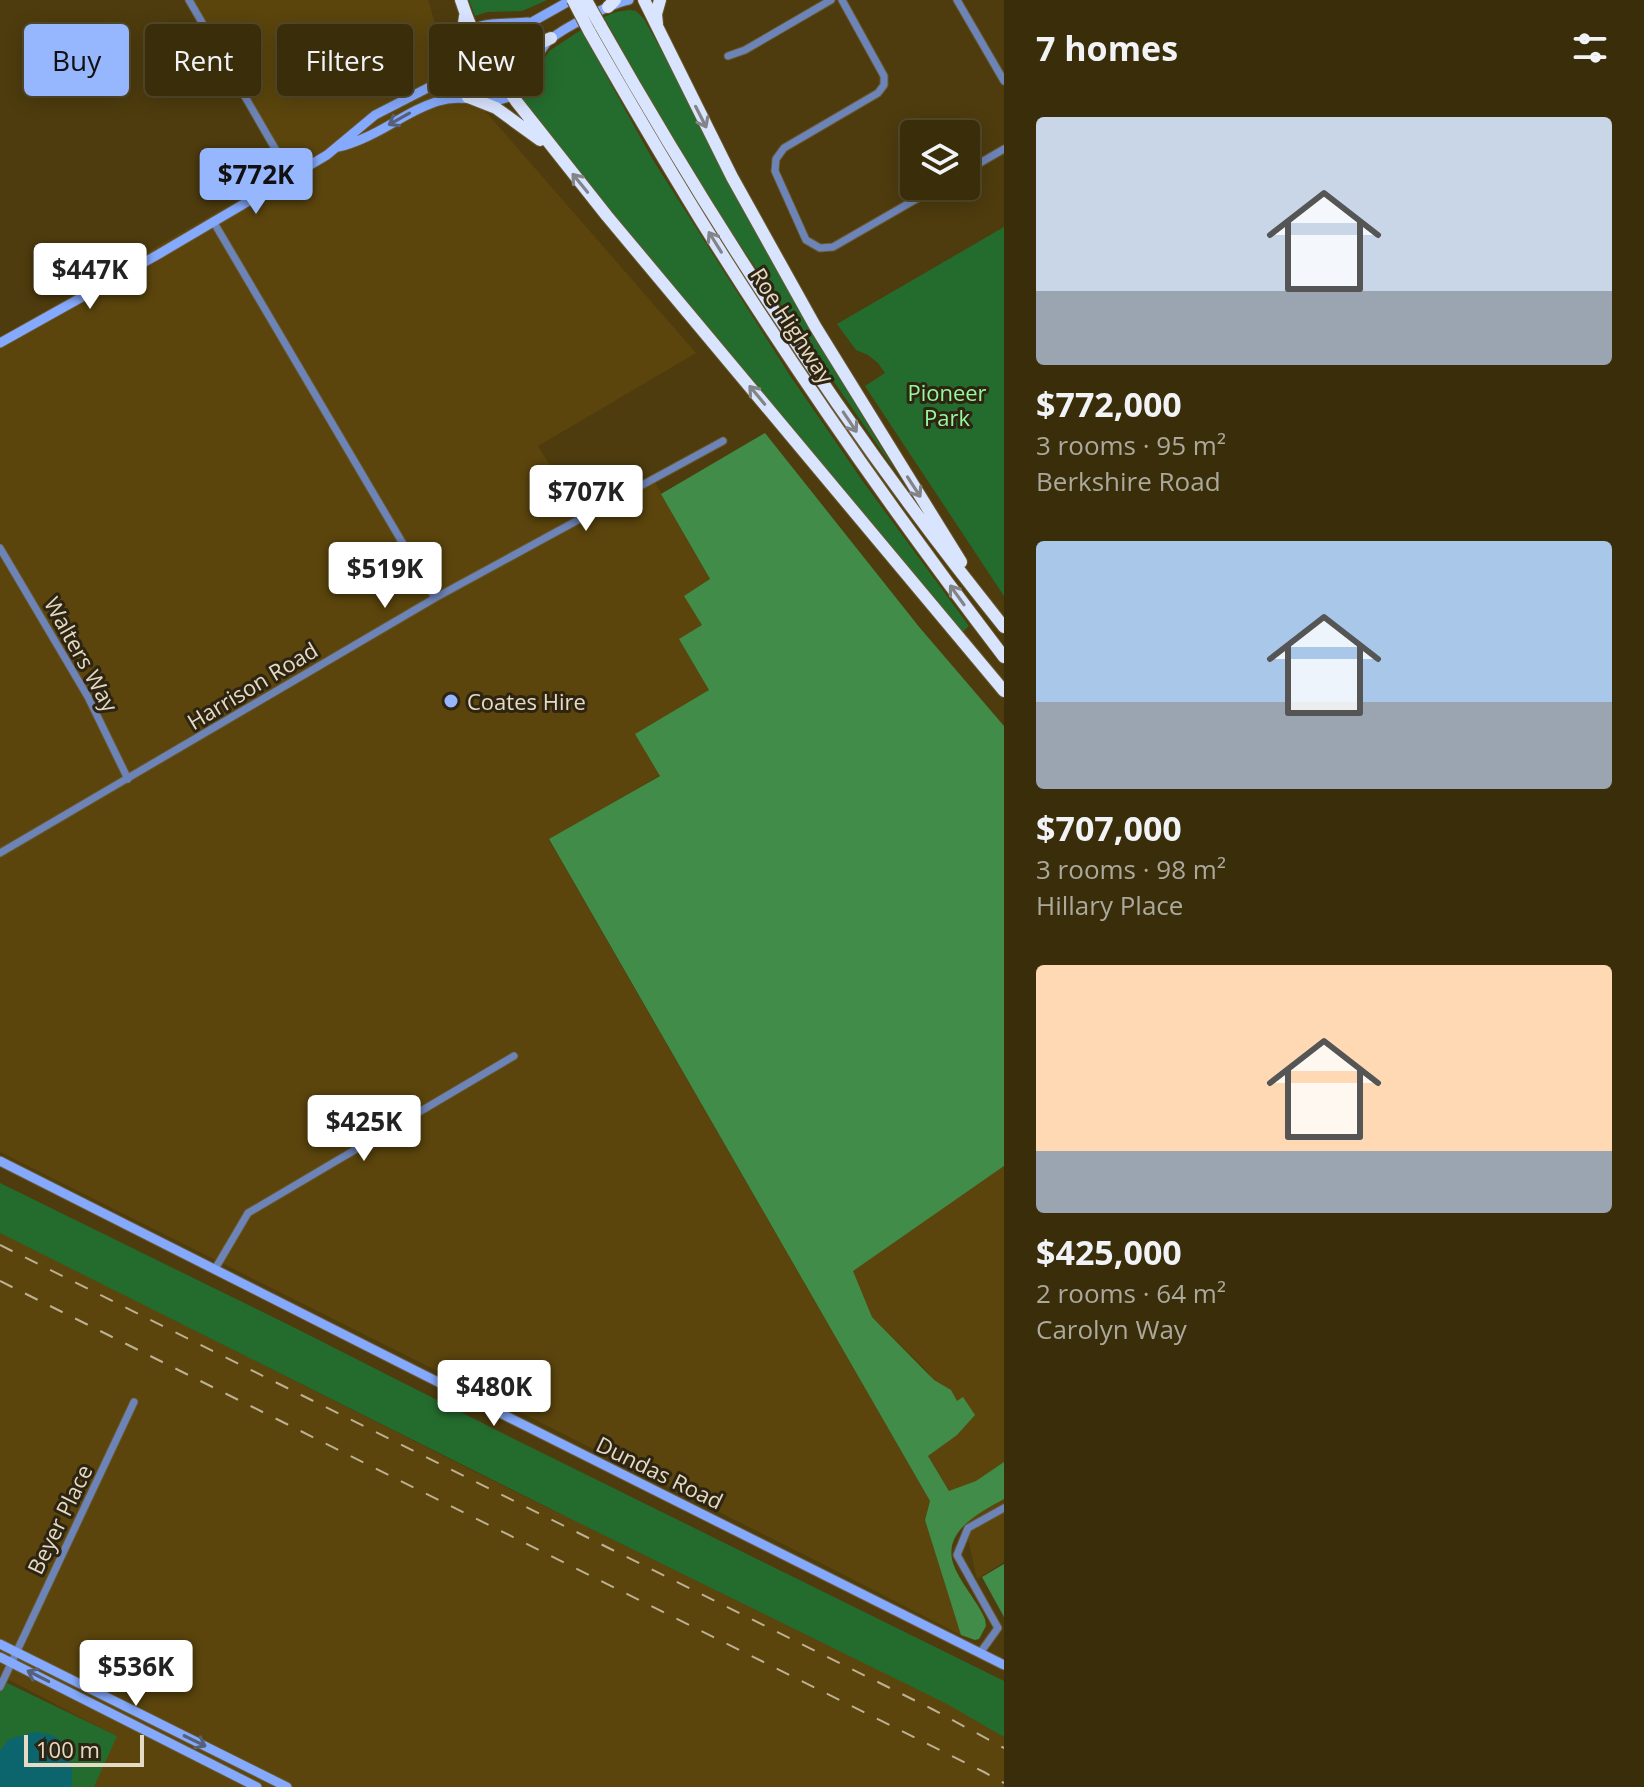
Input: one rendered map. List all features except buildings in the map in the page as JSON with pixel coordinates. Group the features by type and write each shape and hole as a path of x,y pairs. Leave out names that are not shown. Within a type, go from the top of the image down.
{"highway":[{"name":"Roe Highway","path":"572,0 594,28 744,265 856,432 1004,627"},
{"name":"Roe Highway","path":"586,0 594,28 679,184 789,356 905,524 1004,657"},
{"path":"644,0 732,177 815,326 985,603"},
{"path":"658,30 656,17 660,0"},
{"path":"462,4 471,24"},
{"path":"462,4 465,24"},
{"path":"543,42 551,38"},
{"path":"514,96 554,151 1004,691"},
{"path":"468,97 496,108 554,151"}],"main road":[{"path":"529,24 572,0"},
{"path":"543,48 551,38 612,4 629,0"},
{"path":"517,24 537,20"},
{"path":"0,343 291,176 332,150 375,115 429,87"},
{"path":"332,150 363,139 443,99 468,97 492,100 509,96"},
{"name":"Dundas Road","path":"0,1161 1004,1665"},
{"path":"0,1644 287,1787"},
{"path":"0,1657 257,1787"}],"street":[{"path":"189,0 291,176"},
{"path":"728,56 745,50 831,0"},
{"path":"842,0 884,76 884,85 878,93 784,148 776,159 775,171 806,240 820,248 833,247 915,200"},
{"path":"957,0 1004,81"},
{"path":"980,163 1004,149"},
{"path":"213,221 435,598"},
{"name":"Harrison Road","path":"0,853 435,598 723,441"},
{"name":"Walters Way","path":"0,548 88,697 128,779"},
{"path":"215,1269 248,1213 514,1056"},
{"name":"Beyer Place","path":"0,1687 134,1402"},
{"path":"980,1653 998,1628 957,1555 968,1528 1004,1508"}],"shaded area":[{"path":"188,0 428,0 435,24 429,24 429,96 472,96 696,353 538,446 582,518 653,479 710,580 703,625 710,690 660,775 549,840 930,1501 925,1520 978,1618 961,1635 0,1152 0,337 288,171 244,96 261,96 261,24 202,24"},
{"path":"1004,1166 1004,1562 977,1579 962,1512 928,1456 957,1434 928,1372 872,1317 852,1269"},
{"path":"0,1232 483,1476 981,1720 1004,1736 1004,1787 94,1787 116,1736 0,1675"}],"green space":[{"path":"469,0 547,0 522,11 487,12 475,16"},
{"path":"636,11 644,19 815,336 896,472 731,232 655,109 604,17"},
{"path":"581,30 653,160 791,377 969,626 960,634 712,336 522,98 543,96 543,61 549,51"},
{"name":"Pioneer Park","path":"1004,227 1004,596 865,386 885,373 868,355 856,350 837,324"},
{"path":"765,433 920,628 1004,726 1004,1166 853,1271 872,1317 934,1380 951,1390 957,1401 963,1397 975,1415 957,1435 928,1456 949,1491 976,1481 1004,1462 1004,1499 966,1524 951,1551 956,1570 985,1619 986,1626 979,1639 975,1640 961,1635 925,1520 930,1501 549,839 660,776 635,734 709,690 679,639 702,625 684,596 710,579 661,494"},
{"path":"0,1183 1004,1681 1004,1737 947,1704 0,1233"},
{"path":"1004,1564 1004,1617 982,1577"},
{"path":"3,1681 117,1736 94,1787 0,1787 0,1687"}],"water":[{"path":"36,1732 54,1736 65,1746 72,1767 71,1787 0,1787 0,1751 9,1739"}],"railway":[{"path":"0,1245 932,1709 1004,1748"},
{"path":"0,1281 1004,1783"}],"place":[{"name":"Coates Hire","path":"451,701"}]}
